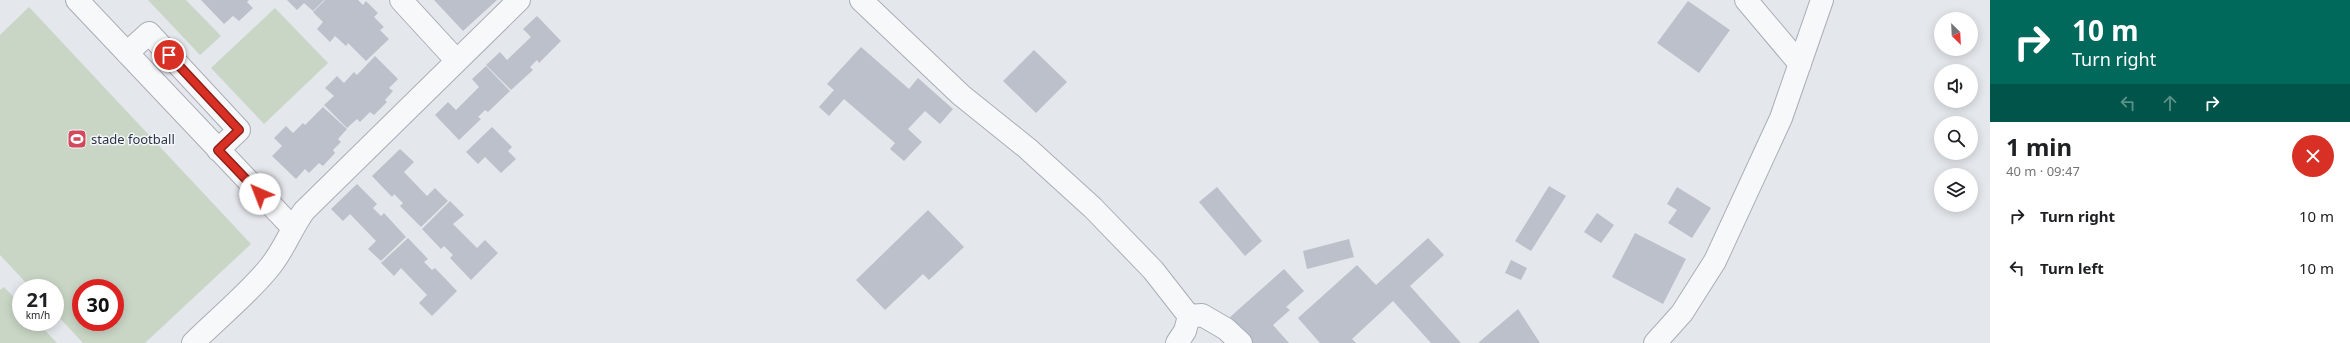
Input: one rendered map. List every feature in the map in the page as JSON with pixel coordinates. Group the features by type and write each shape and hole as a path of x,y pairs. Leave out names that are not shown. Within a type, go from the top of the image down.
{"street":[{"path":"77,0 292,227"},
{"path":"401,0 457,61"},
{"path":"193,343 269,268 286,245 292,227 304,211 519,0"},
{"path":"861,0 962,95 1027,148 1093,208 1153,270 1189,316"},
{"path":"1746,0 1800,64"},
{"path":"1655,343 1682,313 1714,261 1781,118 1822,0"},
{"path":"127,54 149,33 239,130 218,150"},
{"path":"1189,316 1202,315 1226,329 1241,343"},
{"path":"1177,343 1185,331 1189,316"}],"green space":[{"path":"148,0 186,0 221,36 200,55"},
{"name":"stade football","path":"29,7 251,244 145,343 83,343 64,323 64,279 23,279 0,255 0,35"},
{"path":"275,8 328,63 264,124 211,68"},
{"path":"4,287 12,295 12,331 46,331 57,343 0,343 0,290"}],"building":[{"path":"201,0 249,0 247,2 253,8 239,21 233,16 224,24"},
{"path":"287,0 324,0 313,11 304,3 297,10"},
{"path":"325,0 358,0 363,5 366,1 378,13 374,17 384,27 380,30 389,39 366,61 348,43 346,46 335,36 330,42 317,29 323,22 313,12"},
{"path":"434,0 497,0 463,31"},
{"path":"1688,1 1730,30 1699,73 1657,43"},
{"path":"537,16 561,41 539,63 537,60 530,67 533,70 511,90 486,65 500,52 507,60 531,37 523,29"},
{"path":"861,47 909,89 918,78 953,109 940,124 925,111 908,129 922,142 904,161 890,149 895,143 844,99 829,116 819,107 834,90 827,84"},
{"path":"1034,50 1067,82 1036,113 1003,81"},
{"path":"375,56 398,79 389,88 393,91 385,100 387,102 374,115 370,112 360,122 357,119 347,128 324,105 334,96 325,88 337,76 344,83 354,72 357,75"},
{"path":"486,66 510,91 488,112 485,110 478,117 481,119 459,140 435,115 448,102 456,110 479,87 472,79"},
{"path":"323,107 347,129 338,139 341,142 333,150 335,153 323,166 319,163 309,173 305,169 296,179 272,156 282,146 274,138 286,126 293,133 303,123 305,125"},
{"path":"492,127 512,147 508,151 516,159 501,173 485,157 478,164 466,152"},
{"path":"400,149 414,162 404,172 427,196 435,188 448,201 421,227 400,206 403,203 394,194 392,197 372,176"},
{"path":"357,184 377,204 373,208 381,216 384,213 406,237 381,261 368,249 376,241 350,214 343,221 331,209"},
{"path":"1549,186 1566,196 1531,251 1515,241"},
{"path":"1217,187 1262,241 1245,256 1199,202"},
{"path":"1677,187 1711,208 1692,238 1668,223 1677,210 1667,204"},
{"path":"450,201 464,215 453,224 477,248 485,240 498,253 471,280 450,258 453,255 444,246 441,249 422,229"},
{"path":"928,210 964,247 929,280 923,274 885,310 856,280"},
{"path":"1597,213 1614,225 1601,243 1584,232"},
{"path":"1635,233 1686,259 1663,304 1612,277"},
{"path":"408,238 428,259 424,262 432,270 435,268 457,291 432,316 419,303 427,295 401,268 394,276 381,263"},
{"path":"1428,238 1444,255 1410,286 1461,343 1431,343 1393,301 1352,339 1356,343 1320,343 1298,318 1357,265 1376,285"},
{"path":"1349,239 1354,257 1307,269 1303,251"},
{"path":"1511,260 1527,268 1521,280 1505,273"},
{"path":"1284,269 1304,291 1286,307 1290,310 1273,325 1289,343 1253,343 1230,317"},
{"path":"1518,309 1540,343 1478,343"}],"place":[{"name":"stade football","path":"77,139"}],"route":[{"path":"169,55 239,130 218,150 260,194"}]}
